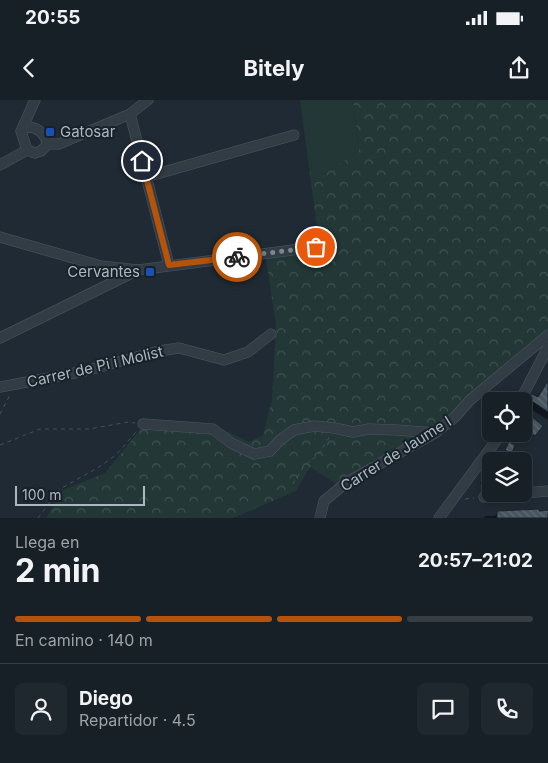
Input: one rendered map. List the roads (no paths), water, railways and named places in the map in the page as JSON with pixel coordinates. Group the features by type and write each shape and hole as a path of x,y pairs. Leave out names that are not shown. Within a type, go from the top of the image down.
{"street":[{"path":"27,150 21,131 35,100"},
{"path":"0,165 27,150 35,153 41,151 48,144 59,144 130,114 148,100"},
{"path":"130,114 169,265"},
{"path":"23,128 30,126 37,129 45,136 48,144"},
{"path":"146,177 294,135"},
{"path":"0,237 101,266 138,270 316,247"},
{"path":"101,266 104,273 105,287"},
{"path":"0,338 138,270"},
{"name":"Carrer de Pi i Molist","path":"0,386 85,370 159,351 179,348 224,360 248,352 271,334"},
{"name":"Carrer de Jaume I","path":"320,518 324,500 347,482 435,433 454,418 470,400 548,335"},
{"path":"525,392 548,347"},
{"path":"143,424 212,429 231,443 254,454 270,451 280,440 294,430 314,426 352,432 378,429 435,433"},
{"path":"442,517 452,500 495,442"},
{"path":"532,492 548,491"}],"place":[{"name":"Gatosar","path":"50,132"},
{"name":"Cervantes","path":"150,272"}]}
